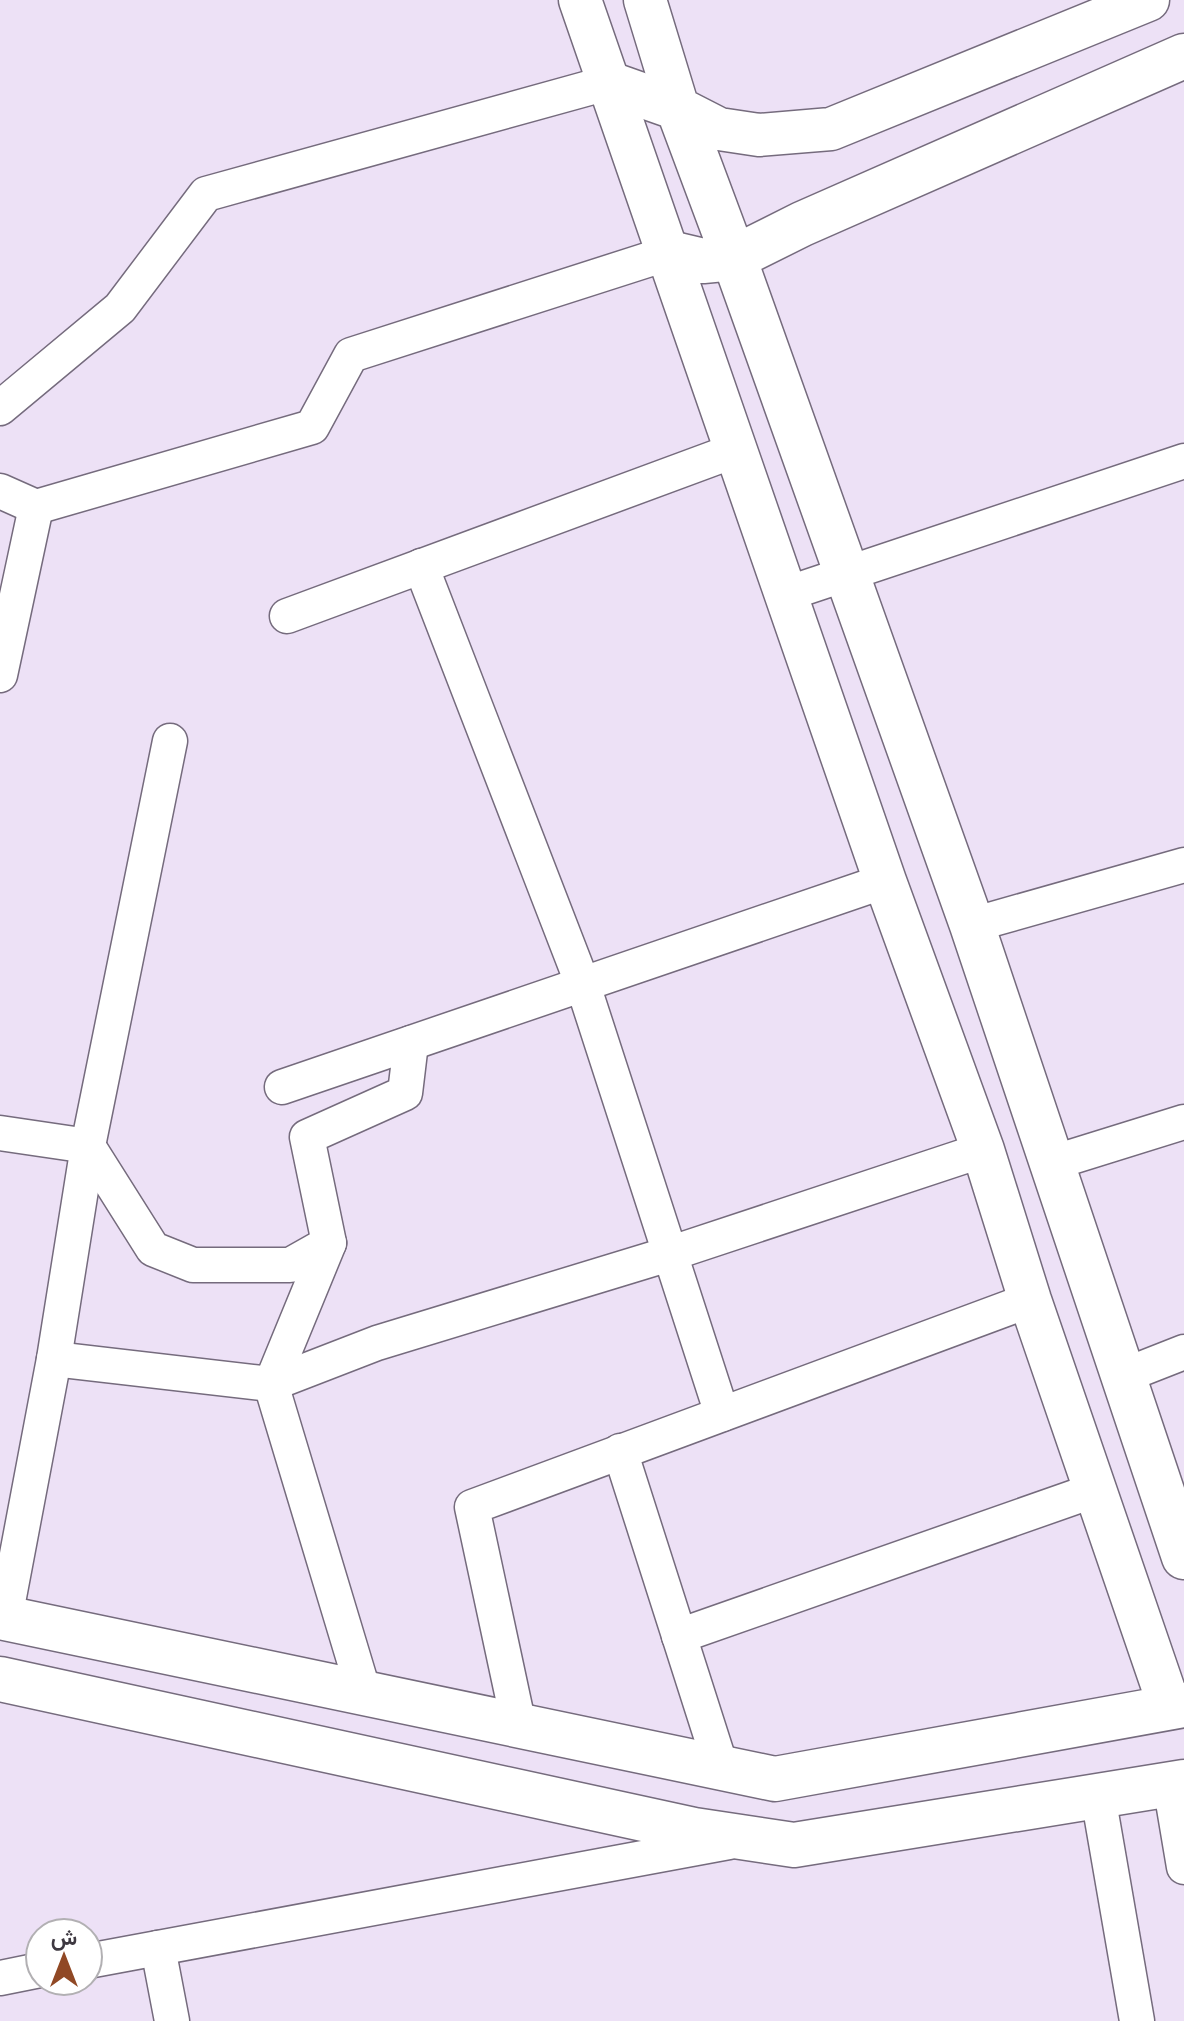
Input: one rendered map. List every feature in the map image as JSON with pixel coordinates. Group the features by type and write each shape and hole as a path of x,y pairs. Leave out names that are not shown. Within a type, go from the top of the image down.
{"main road":[{"path":"669,253 703,261 734,258 802,224 1184,56"},
{"path":"607,83 678,108 972,925 1184,1557"},
{"path":"2,1618 775,1779 1177,1706"},
{"path":"0,1679 694,1830 794,1845 1177,1783"}],"street":[{"path":"580,0 885,881 983,1150 1095,1490 1177,1706"},
{"path":"645,0 678,108 719,129 759,135 831,129 1148,0"},
{"path":"0,408 120,308 206,194 607,83"},
{"path":"0,491 36,507 312,427 351,355 669,253"},
{"path":"287,616 736,450"},
{"path":"786,594 1184,461"},
{"path":"0,675 36,507"},
{"path":"421,566 583,985 722,1414"},
{"path":"2,1618 54,1359 88,1146 170,741"},
{"path":"972,925 1184,865"},
{"path":"282,1087 885,881"},
{"path":"364,1693 271,1384 329,1243 307,1137 405,1093 411,1043"},
{"path":"1052,1163 1184,1122"},
{"path":"0,1133 88,1146 153,1249 193,1265 290,1265 329,1243"},
{"path":"54,1359 271,1384 377,1343 669,1254 983,1150"},
{"path":"519,1726 472,1507 1030,1300"},
{"path":"1123,1376 1184,1352"},
{"path":"620,1451 721,1767"},
{"path":"679,1636 1095,1490"},
{"path":"1177,1783 1184,1867"},
{"path":"1098,1796 1137,2021"},
{"path":"104,1958 749,1838"},
{"path":"158,1948 172,2021"},
{"path":"0,1978 24,1973"}]}
